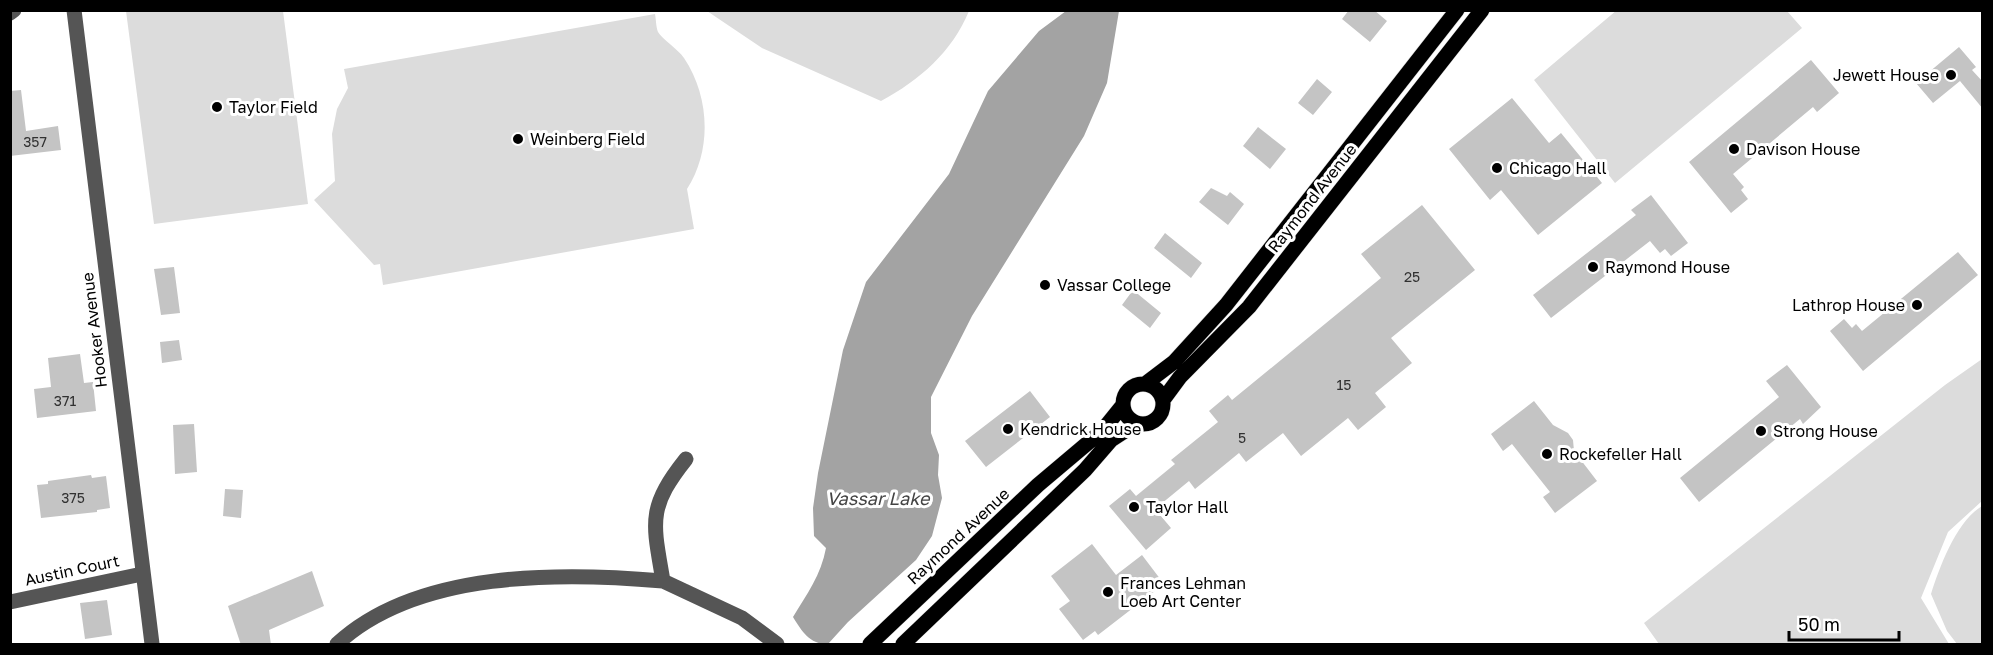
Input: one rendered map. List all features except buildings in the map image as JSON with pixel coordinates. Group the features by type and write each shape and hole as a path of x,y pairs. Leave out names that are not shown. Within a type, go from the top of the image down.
{"main road":[{"name":"Raymond Avenue","path":"870,645 1038,485 1102,430 1123,405 1131,388 1145,384 1174,362 1226,305 1457,10"},
{"name":"Raymond Avenue","path":"903,645 1085,470 1112,440 1137,423 1143,424 1156,420 1162,411 1163,400 1180,377 1249,307 1482,10"},
{"path":"1145,384 1155,387 1163,400"},
{"path":"1123,405 1127,416 1137,423"}],"street":[{"name":"Hooker Avenue","path":"74,10 152,645"},
{"path":"663,581 656,536 658,501 668,482 686,459"},
{"name":"Austin Court","path":"10,602 142,574"},
{"path":"337,645 370,621 406,603 472,586 534,577 588,575 663,581 742,618 777,645"}],"shaded area":[{"path":"1617,10 1787,11 1802,28 1615,183 1534,80"},
{"name":"Taylor Field","path":"126,11 283,11 308,204 154,224"},
{"path":"707,11 969,11 962,26 944,52 922,74 881,101 762,48"},
{"path":"655,14 658,32 684,58 693,73 703,106 705,124 701,158 687,189 694,229 383,285 380,264 374,265 314,200 335,181 332,134 337,109 348,88 344,69"},
{"path":"1982,359 1982,501 1948,532 1921,598 1949,644 1659,644 1644,623 1945,385"},
{"path":"1982,506 1982,644 1957,644 1947,631 1931,594 1944,558 1957,533 1973,513"}],"water":[{"name":"Vassar Lake","path":"1066,11 1119,11 1107,83 1084,136 972,316 931,397 931,433 939,455 938,475 942,498 932,536 916,560 848,622 828,644 822,644 812,640 793,617 817,576 824,558 826,548 814,536 813,508 818,473 843,350 866,282 949,174 988,91 1039,31"}],"place":[{"name":"Jewett House","path":"1951,75"},
{"name":"Taylor Field","path":"217,107"},
{"name":"Weinberg Field","path":"518,139"},
{"name":"Davison House","path":"1734,149"},
{"name":"Chicago Hall","path":"1497,168"},
{"name":"Raymond House","path":"1593,267"},
{"name":"Vassar College","path":"1045,285"},
{"name":"Lathrop House","path":"1917,305"},
{"name":"Kendrick House","path":"1008,429"},
{"name":"Strong House","path":"1761,431"},
{"name":"Rockefeller Hall","path":"1547,454"},
{"name":"Taylor Hall","path":"1134,507"},
{"name":"Frances Lehman Loeb Art Center","path":"1108,592"}]}
